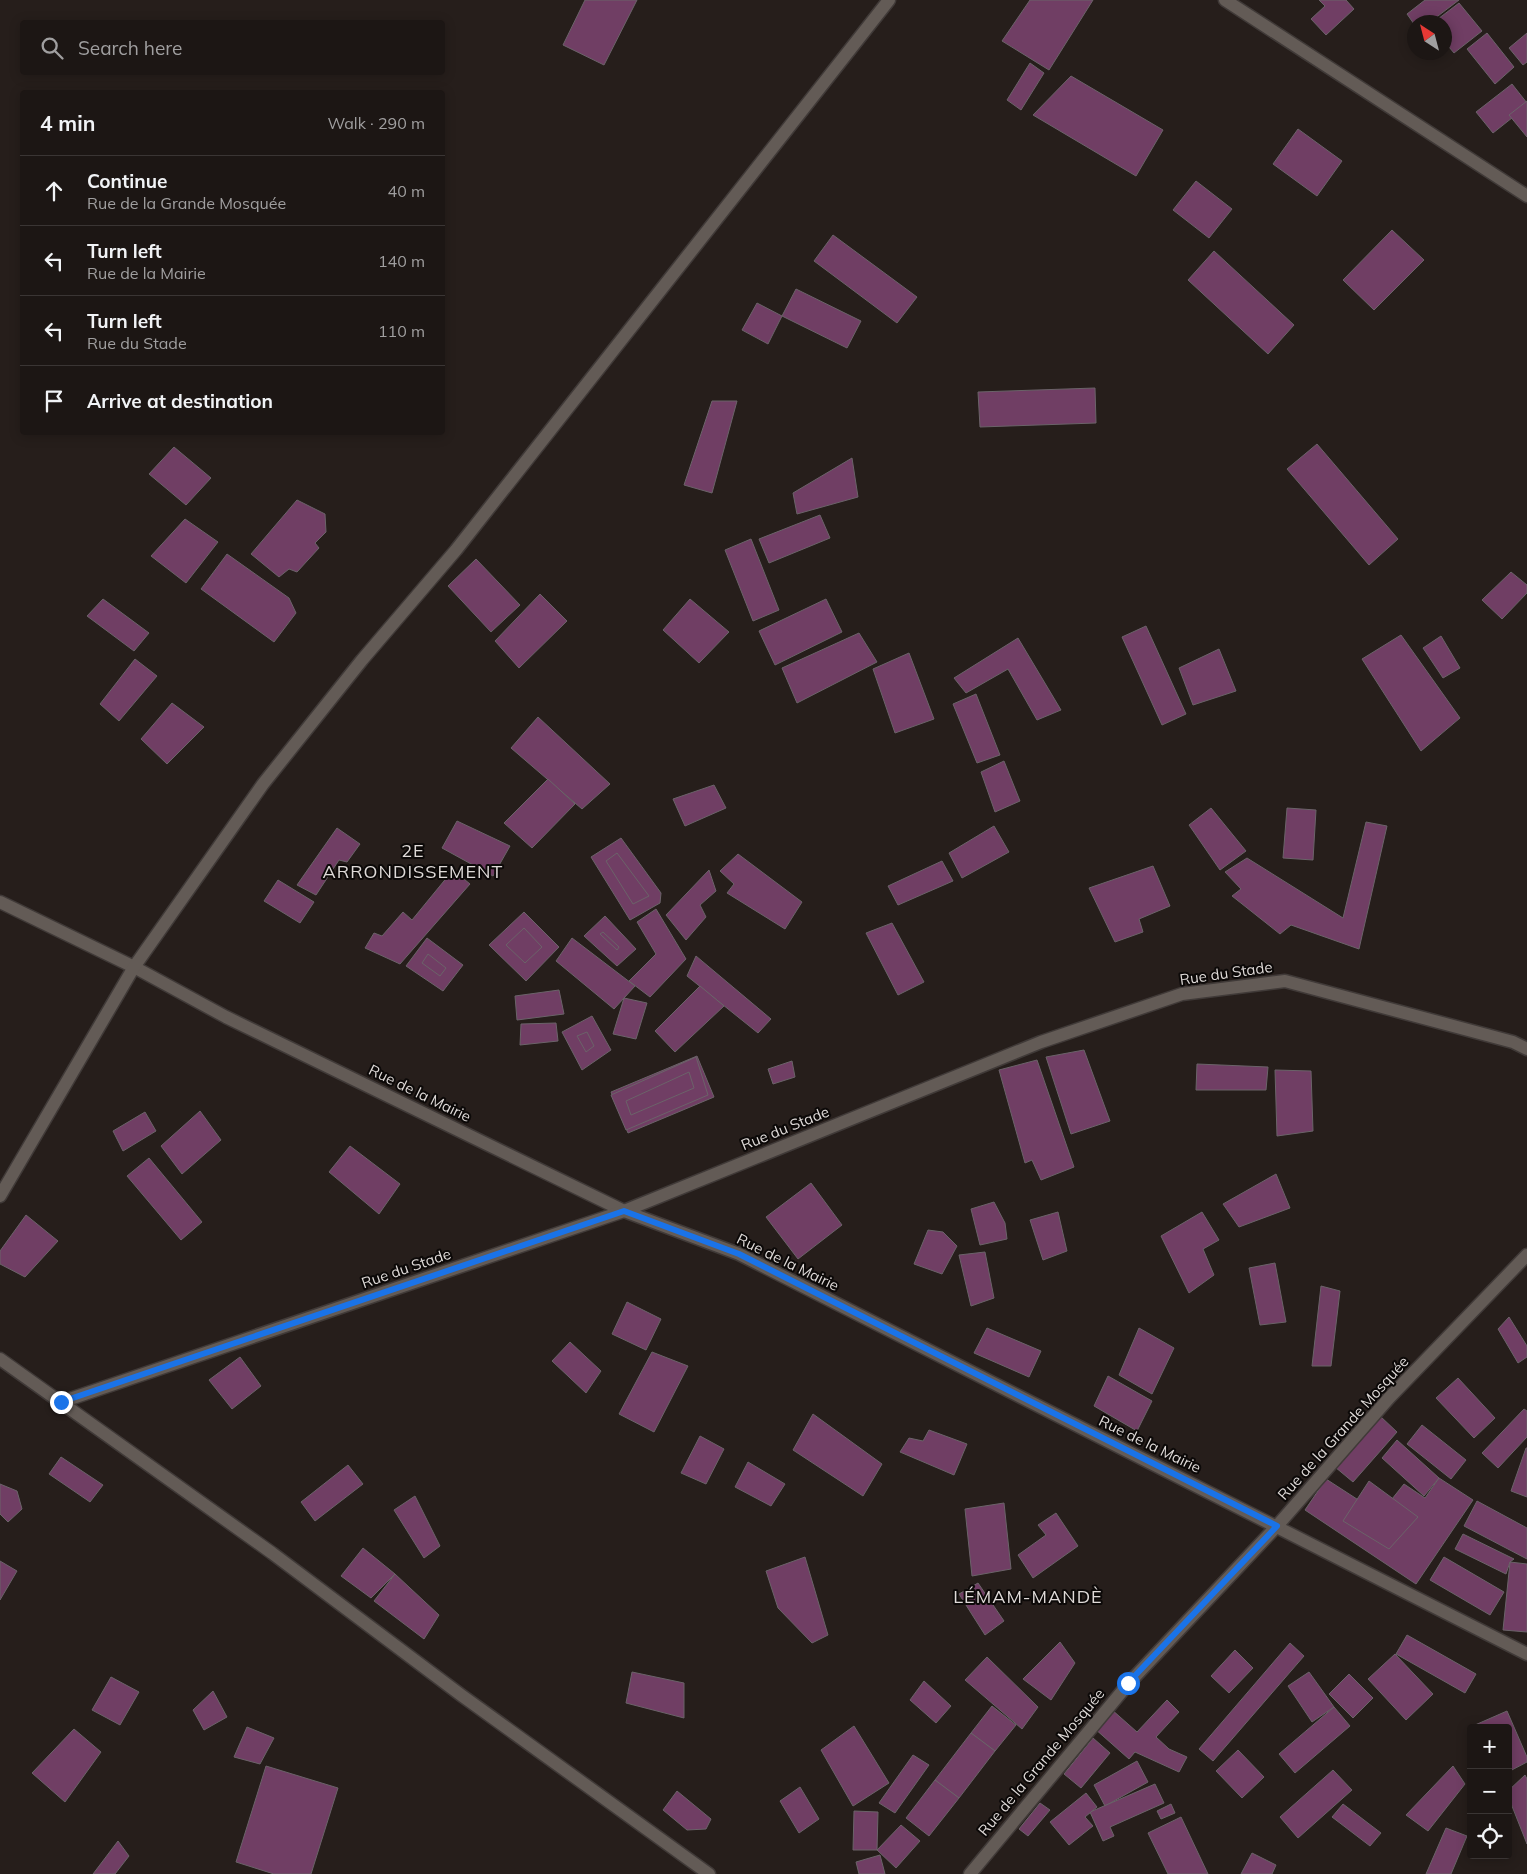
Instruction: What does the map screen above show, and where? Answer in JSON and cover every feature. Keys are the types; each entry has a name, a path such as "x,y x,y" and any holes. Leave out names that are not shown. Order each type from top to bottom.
{"street":[{"path":"0,1196 134,967 263,784 362,660 462,542 889,0"},
{"path":"1225,0 1527,196"},
{"name":"Rue de la Mairie","path":"0,902 134,967 226,1016 624,1211 739,1254 1527,1654"},
{"name":"Rue du Stade","path":"61,1402 624,1211 1041,1042 1182,994 1285,981 1513,1042 1527,1049"},
{"name":"Rue de la Grande Mosquée","path":"970,1874 1128,1683 1277,1526 1389,1398 1527,1255"},
{"path":"0,1360 272,1553 461,1696 709,1874"}],"building":[{"path":"585,0 637,0 604,65 563,45"},
{"path":"1030,0 1093,0 1049,70 1002,41"},
{"path":"1319,0 1346,0 1354,9 1326,35 1311,19 1325,6"},
{"path":"1425,0 1459,0 1439,15 1407,14"},
{"path":"1459,3 1482,31 1454,53 1452,51 1452,15 1443,15"},
{"path":"1487,33 1514,67 1495,84 1467,49"},
{"path":"1527,33 1527,62 1523,65 1509,48"},
{"path":"1030,63 1044,73 1021,110 1007,100"},
{"path":"1071,76 1163,130 1136,176 1033,115"},
{"path":"1512,84 1527,103 1527,106 1493,133 1476,112"},
{"path":"1527,101 1527,137 1509,115"},
{"path":"1298,129 1342,161 1317,196 1273,164"},
{"path":"1196,181 1232,209 1209,238 1173,210"},
{"path":"1392,230 1424,260 1374,310 1343,280"},
{"path":"833,235 917,297 897,323 814,261"},
{"path":"1214,251 1294,325 1268,354 1188,280"},
{"path":"796,289 861,321 847,348 782,316"},
{"path":"757,303 782,316 768,344 742,330"},
{"path":"1095,388 1096,423 980,427 978,392"},
{"path":"712,401 737,401 712,493 684,485"},
{"path":"1317,444 1398,539 1369,565 1287,469"},
{"path":"174,447 211,478 186,505 149,474"},
{"path":"852,458 858,497 797,514 793,493"},
{"path":"297,500 325,514 326,532 315,543 319,548 297,572 289,569 279,577 251,554"},
{"path":"820,515 830,538 769,563 759,539"},
{"path":"185,519 218,542 186,583 151,556"},
{"path":"751,539 779,610 753,621 725,550"},
{"path":"227,554 289,598 296,613 274,642 201,589"},
{"path":"476,559 520,605 491,632 448,586"},
{"path":"1511,572 1527,585 1527,593 1502,619 1482,600"},
{"path":"540,594 567,621 519,668 495,641"},
{"path":"103,599 149,633 134,651 87,616"},
{"path":"690,599 729,632 699,663 663,630"},
{"path":"826,599 842,632 775,665 759,631"},
{"path":"1146,626 1186,714 1162,725 1122,637"},
{"path":"859,633 877,662 797,703 782,668"},
{"path":"1401,635 1460,718 1421,751 1362,659"},
{"path":"1441,636 1460,668 1443,678 1423,648"},
{"path":"1018,638 1061,710 1037,720 1008,669 966,693 954,678"},
{"path":"1219,649 1236,691 1193,705 1179,668"},
{"path":"909,653 934,719 895,733 873,669"},
{"path":"135,659 157,676 119,721 100,704"},
{"path":"976,694 1000,755 977,763 953,704"},
{"path":"172,703 204,727 167,764 141,739"},
{"path":"538,717 610,784 582,809 511,748"},
{"path":"1004,761 1020,801 995,812 981,772"},
{"path":"548,779 575,804 532,848 504,823"},
{"path":"714,785 726,808 685,826 673,799"},
{"path":"1211,808 1246,851 1220,870 1189,825"},
{"path":"1287,808 1316,810 1313,860 1283,858"},
{"path":"457,821 510,846 493,876 442,848"},
{"path":"1366,822 1387,826 1359,949 1291,925 1280,934 1232,896 1241,889 1225,872 1247,858 1343,918"},
{"path":"994,826 1009,852 962,878 949,853"},
{"path":"337,828 360,844 347,862 339,860 316,895 297,885"},
{"path":"621,838 661,893 660,903 630,920 591,857"},
{"path":"617,853 649,896 633,904 606,861"},
{"path":"738,854 802,902 785,929 727,893 734,884 720,871"},
{"path":"942,861 953,881 898,905 888,886"},
{"path":"1153,866 1170,906 1139,919 1143,932 1115,942 1089,888"},
{"path":"453,870 470,884 400,964 365,948 374,933 382,936 403,912 412,920"},
{"path":"709,870 716,891 700,905 706,917 686,940 666,915"},
{"path":"278,880 314,902 300,923 264,901"},
{"path":"656,909 686,959 650,997 629,981 656,954 637,922"},
{"path":"524,912 559,947 526,981 489,945"},
{"path":"605,916 636,949 617,966 584,936"},
{"path":"892,923 924,982 898,995 866,933"},
{"path":"524,928 542,947 525,963 506,945"},
{"path":"603,932 619,947 617,950 600,934"},
{"path":"427,938 463,965 443,991 406,966"},
{"path":"572,938 635,986 614,1009 556,961"},
{"path":"428,954 446,968 440,976 422,963"},
{"path":"696,956 771,1019 758,1033 687,976"},
{"path":"700,986 724,1006 675,1052 655,1031"},
{"path":"559,990 564,1014 517,1020 515,996"},
{"path":"624,998 647,1003 636,1039 613,1034"},
{"path":"592,1016 611,1050 582,1070 562,1032"},
{"path":"556,1023 558,1041 520,1045 521,1024"},
{"path":"587,1032 594,1046 586,1052 577,1036"},
{"path":"1084,1050 1110,1121 1071,1134 1046,1057"},
{"path":"697,1056 714,1097 628,1133 611,1092"},
{"path":"696,1057 708,1095 626,1130 611,1095"},
{"path":"1037,1060 1074,1167 1041,1180 1032,1160 1025,1163 999,1070"},
{"path":"792,1061 795,1077 773,1084 768,1069"},
{"path":"1197,1064 1268,1067 1266,1090 1196,1090"},
{"path":"1275,1070 1311,1071 1313,1131 1277,1136"},
{"path":"689,1072 694,1088 631,1115 626,1101"},
{"path":"200,1111 221,1140 182,1174 161,1146"},
{"path":"145,1112 156,1131 123,1151 113,1131"},
{"path":"350,1146 400,1184 379,1214 329,1172"},
{"path":"149,1158 202,1222 181,1240 127,1176"},
{"path":"1276,1174 1290,1208 1239,1227 1223,1204"},
{"path":"811,1183 842,1225 798,1259 766,1217"},
{"path":"994,1202 1005,1223 1007,1239 980,1245 971,1209"},
{"path":"1058,1212 1067,1251 1043,1260 1030,1220"},
{"path":"1202,1212 1219,1240 1203,1249 1214,1275 1189,1293 1161,1236"},
{"path":"26,1215 58,1241 25,1277 0,1264 0,1251"},
{"path":"928,1230 943,1232 957,1246 942,1274 914,1264"},
{"path":"985,1252 994,1298 971,1306 959,1255"},
{"path":"1275,1263 1286,1322 1260,1325 1249,1268"},
{"path":"1321,1286 1340,1291 1331,1366 1312,1366"},
{"path":"627,1302 661,1319 646,1350 612,1334"},
{"path":"1509,1317 1527,1346 1527,1357 1518,1363 1498,1329"},
{"path":"987,1328 1041,1351 1029,1377 974,1353"},
{"path":"1139,1328 1174,1348 1152,1394 1119,1375"},
{"path":"570,1342 601,1371 586,1393 552,1361"},
{"path":"652,1352 688,1366 654,1432 619,1414"},
{"path":"240,1357 261,1386 232,1409 209,1380"},
{"path":"1108,1376 1152,1401 1137,1431 1094,1406"},
{"path":"1458,1378 1495,1418 1474,1438 1436,1398"},
{"path":"1524,1409 1527,1411 1527,1437 1498,1468 1482,1453"},
{"path":"813,1414 882,1464 863,1496 793,1450"},
{"path":"1380,1416 1397,1432 1353,1482 1335,1467"},
{"path":"1422,1425 1466,1460 1451,1479 1407,1444"},
{"path":"929,1430 967,1444 954,1475 900,1452 909,1438 923,1441"},
{"path":"700,1436 724,1449 706,1484 681,1473"},
{"path":"1397,1440 1439,1478 1424,1496 1382,1458"},
{"path":"1527,1448 1527,1497 1511,1491"},
{"path":"61,1457 103,1485 90,1502 49,1474"},
{"path":"748,1462 785,1484 771,1506 735,1487"},
{"path":"348,1465 363,1484 315,1521 301,1502"},
{"path":"1439,1478 1473,1500 1416,1584 1305,1510 1326,1479 1380,1514 1404,1484 1425,1498"},
{"path":"1369,1481 1418,1517 1389,1549 1343,1521"},
{"path":"0,1484 17,1491 22,1509 8,1522 0,1514"},
{"path":"415,1496 440,1546 424,1558 394,1510"},
{"path":"1477,1501 1527,1528 1527,1559 1464,1526"},
{"path":"1004,1503 1011,1569 972,1576 965,1509"},
{"path":"1056,1513 1078,1546 1033,1578 1018,1555 1046,1535 1038,1525"},
{"path":"1463,1534 1514,1559 1510,1562 1506,1574 1455,1549"},
{"path":"363,1548 395,1574 371,1598 341,1576"},
{"path":"805,1557 828,1635 812,1643 778,1608 766,1571"},
{"path":"1444,1557 1504,1592 1490,1615 1430,1580"},
{"path":"0,1561 17,1571 0,1600"},
{"path":"1510,1562 1527,1564 1527,1632 1503,1630"},
{"path":"395,1574 439,1615 424,1639 374,1601"},
{"path":"978,1583 1004,1621 985,1635 959,1594"},
{"path":"1407,1635 1476,1674 1465,1693 1396,1654"},
{"path":"1060,1642 1075,1663 1051,1700 1023,1679"},
{"path":"1290,1643 1304,1656 1213,1761 1199,1749"},
{"path":"1235,1650 1253,1668 1229,1693 1211,1676"},
{"path":"1395,1654 1433,1694 1406,1720 1368,1679"},
{"path":"987,1657 1038,1707 1022,1729 965,1680"},
{"path":"632,1672 684,1683 684,1718 626,1703"},
{"path":"1309,1672 1334,1707 1312,1722 1288,1686"},
{"path":"1349,1674 1373,1698 1353,1718 1329,1694"},
{"path":"111,1677 139,1692 120,1725 92,1710"},
{"path":"924,1681 951,1706 936,1723 910,1700"},
{"path":"213,1691 227,1717 204,1730 193,1710"},
{"path":"1167,1700 1179,1712 1156,1737 1169,1749 1187,1757 1179,1772 1135,1752 1129,1759 1094,1728 1111,1709 1137,1732"},
{"path":"992,1706 1016,1725 995,1751 971,1733"},
{"path":"1334,1707 1350,1726 1295,1773 1279,1754"},
{"path":"1507,1711 1527,1757 1527,1762 1512,1770 1512,1724 1477,1724"},
{"path":"854,1726 889,1783 853,1806 821,1750"},
{"path":"247,1727 274,1738 260,1764 234,1757"},
{"path":"74,1729 101,1752 65,1802 32,1773"},
{"path":"971,1733 995,1751 959,1798 935,1780"},
{"path":"1093,1738 1110,1753 1081,1788 1064,1774"},
{"path":"1238,1750 1264,1777 1242,1798 1216,1771"},
{"path":"913,1755 929,1765 895,1813 879,1803"},
{"path":"1137,1761 1148,1782 1105,1806 1094,1785"},
{"path":"266,1766 338,1788 311,1874 274,1874 236,1862"},
{"path":"1453,1766 1465,1784 1428,1831 1406,1815"},
{"path":"1333,1770 1352,1790 1298,1838 1280,1817"},
{"path":"1525,1775 1527,1779 1527,1844 1512,1806 1512,1787"},
{"path":"935,1780 959,1798 929,1836 906,1818"},
{"path":"1155,1784 1164,1803 1110,1827 1114,1836 1103,1841 1090,1812"},
{"path":"800,1787 819,1819 799,1833 780,1801"},
{"path":"677,1791 711,1819 706,1829 687,1830 663,1810"},
{"path":"1086,1793 1097,1807 1085,1817 1093,1826 1069,1845 1050,1822"},
{"path":"1040,1803 1050,1810 1028,1836 1019,1829"},
{"path":"1171,1804 1175,1813 1161,1819 1157,1811"},
{"path":"1343,1804 1381,1833 1370,1846 1332,1817"},
{"path":"854,1811 878,1812 877,1850 853,1850"},
{"path":"1181,1817 1208,1874 1168,1874 1148,1833"},
{"path":"901,1825 920,1841 896,1868 877,1850"},
{"path":"1446,1828 1467,1836 1451,1874 1426,1874"},
{"path":"118,1841 129,1856 115,1874 93,1874"},
{"path":"1252,1853 1276,1865 1272,1874 1241,1874"},
{"path":"880,1855 885,1874 859,1874 856,1862"}],"district":[{"name":"2E ARRONDISSEMENT","path":"413,860"},
{"name":"LÉMAM-MANDÈ","path":"1028,1596"}],"route":[{"path":"61,1402 624,1211 739,1254 1038,1407 1277,1526 1128,1683"}]}
